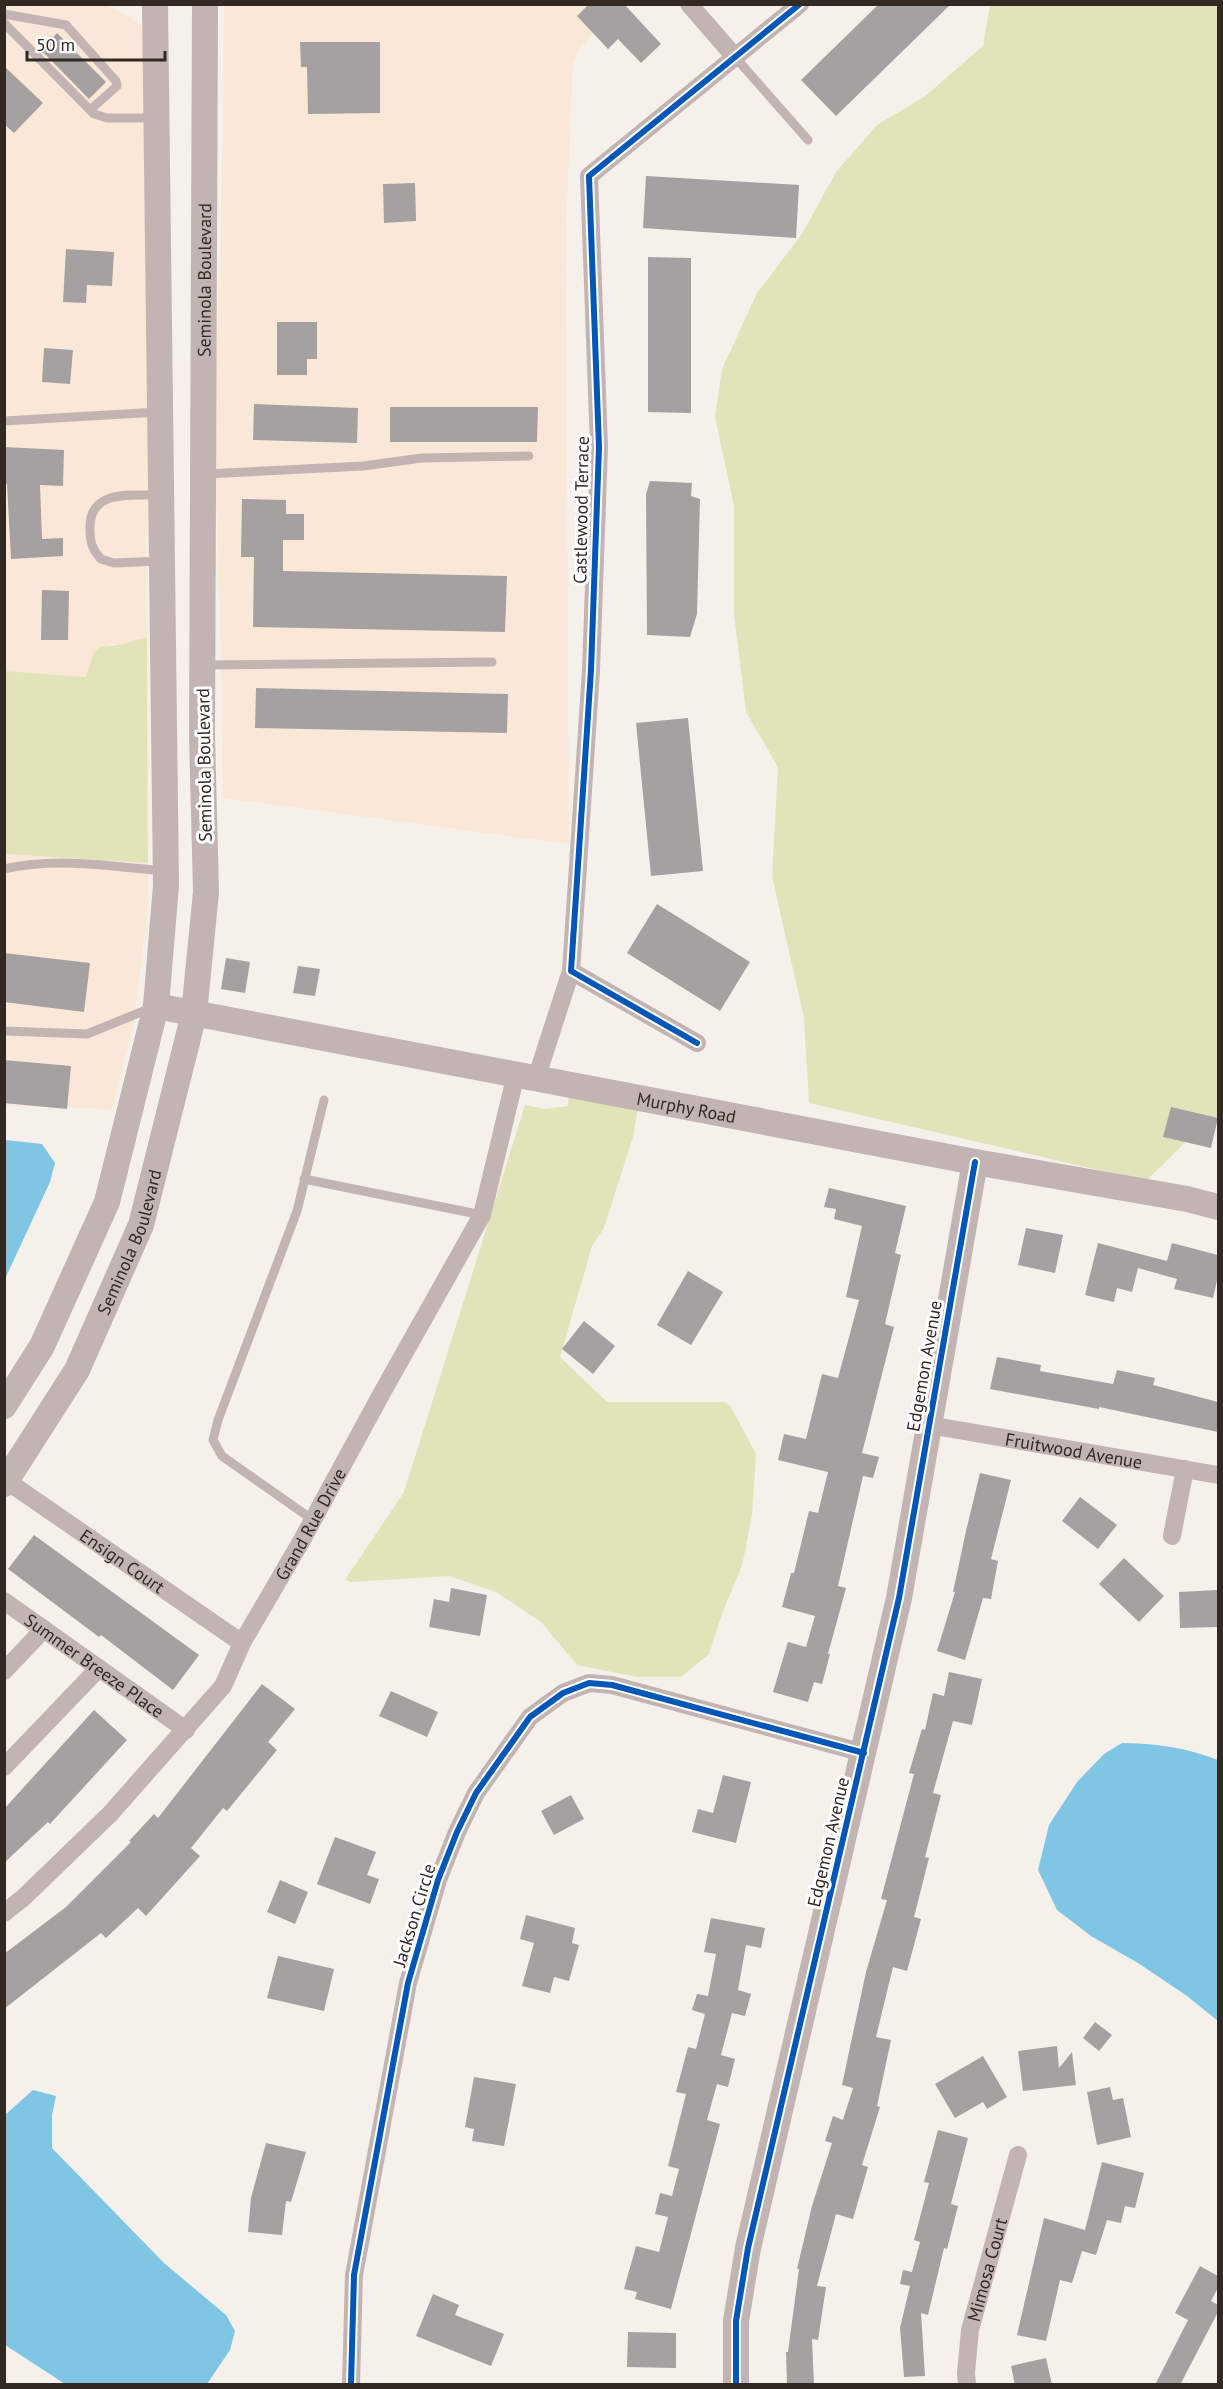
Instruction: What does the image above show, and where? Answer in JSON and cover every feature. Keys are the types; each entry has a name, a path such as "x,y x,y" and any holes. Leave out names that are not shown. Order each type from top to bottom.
{"main road":[{"name":"Seminola Boulevard","path":"4,1406 42,1346 107,1202 156,1006 166,871 155,4"},
{"name":"Seminola Boulevard","path":"5,1481 76,1370 141,1225 194,1014 206,892 202,665 205,4"},
{"name":"Murphy Road","path":"156,1006 975,1162 1093,1181 1218,1207"},
{"name":"Edgemon Avenue","path":"736,2385 736,2321 748,2248 899,1598 975,1162"}],"street":[{"path":"689,4 735,57"},
{"name":"Castlewood Terrace","path":"571,971 591,670 599,447 589,176 800,4"},
{"path":"571,971 697,1043"},
{"name":"Grand Rue Drive","path":"4,1913 23,1898 110,1814 223,1686 242,1642 313,1520 482,1215 526,1077 571,971"},
{"name":"Fruitwood Avenue","path":"929,1425 1218,1475"},
{"path":"1173,1536 1185,1469"},
{"name":"Ensign Court","path":"5,1481 242,1642"},
{"name":"Summer Breeze Place","path":"4,1601 186,1730"},
{"path":"4,1671 44,1629"},
{"path":"4,1767 99,1668"},
{"name":"Jackson Circle","path":"351,2385 354,2275 408,1983 438,1880 457,1832 476,1792 530,1718 563,1693 589,1683 612,1685 864,1753"},
{"name":"Mimosa Court","path":"967,2385 970,2330 1018,2155"}],"lane":[{"path":"4,14 59,22 71,29 116,81 117,86 90,110"},
{"path":"4,24 94,114 107,118 157,118"},
{"path":"735,57 808,140"},
{"path":"4,422 161,411"},
{"path":"203,474 363,466 422,458 529,456"},
{"path":"160,495 120,496 104,499 96,505 90,519 90,544 100,560 114,563 161,561"},
{"path":"202,665 492,662"},
{"path":"4,869 55,862 166,871"},
{"path":"4,1031 87,1034 156,1006"},
{"path":"313,1520 222,1456 213,1440 218,1420 297,1211 324,1100"},
{"path":"304,1179 482,1215"}],"shaded area":[{"path":"5,5 105,5 130,17 145,29 150,506 146,540 147,638 124,644 109,644 94,652 87,677 5,671"},
{"path":"224,5 616,5 601,18 573,61 566,228 569,844 223,798 214,445 223,138"},
{"path":"5,854 148,863 148,909 134,1022 112,1109 5,1106"}],"green space":[{"path":"990,5 1218,5 1218,1116 1205,1123 1146,1181 809,1103 804,1018 772,876 778,767 746,712 734,614 734,506 715,417 722,369 757,293 802,234 836,172 877,125 924,97 983,46"},
{"path":"147,638 148,863 5,854 5,671 86,677 94,652 101,647"},
{"path":"569,1095 638,1108 633,1137 604,1228 592,1246 560,1357 607,1402 725,1402 730,1405 756,1454 752,1515 742,1566 723,1611 709,1654 681,1677 637,1677 577,1665 541,1622 496,1592 449,1576 351,1582 345,1580 404,1492 525,1105 546,1109 568,1106"}],"water":[{"path":"5,1140 42,1144 55,1163 50,1182 5,1279"},
{"path":"1122,1743 1171,1747 1218,1760 1218,2021 1187,1996 1138,1963 1091,1936 1057,1910 1038,1870 1049,1825 1077,1782 1104,1754"},
{"path":"33,2090 56,2096 52,2115 52,2148 164,2263 226,2315 235,2331 230,2350 207,2384 65,2384 5,2345 5,2115"}],"building":[{"path":"589,4 624,4 661,44 641,63 618,39 608,49 577,16"},
{"path":"879,4 951,4 836,116 801,80"},
{"path":"57,33 106,82 89,99 41,50"},
{"path":"300,42 380,42 380,113 308,114 307,67 301,67"},
{"path":"4,66 43,103 14,133 4,124"},
{"path":"646,176 799,185 796,238 643,228"},
{"path":"415,183 416,221 384,223 383,184"},
{"path":"66,249 114,252 112,286 87,285 86,303 63,302"},
{"path":"648,257 691,258 691,413 648,412"},
{"path":"277,322 317,322 317,359 307,359 307,375 277,375"},
{"path":"44,348 73,350 70,384 42,382"},
{"path":"254,404 358,408 357,443 253,440"},
{"path":"390,407 538,407 537,442 390,442"},
{"path":"4,447 64,450 63,486 40,485 42,539 63,538 63,556 11,559 7,484 4,484"},
{"path":"650,481 692,483 691,496 700,499 697,614 690,637 647,635 646,494"},
{"path":"242,499 286,500 286,514 304,514 304,540 283,540 283,571 507,576 505,632 253,627 254,557 241,557"},
{"path":"42,590 69,591 68,640 41,640"},
{"path":"256,688 508,694 507,733 255,728"},
{"path":"688,718 703,871 651,876 636,723"},
{"path":"657,904 750,962 720,1011 627,953"},
{"path":"4,953 90,963 84,1012 4,1002"},
{"path":"226,958 250,962 245,993 221,989"},
{"path":"298,966 320,969 315,996 293,993"},
{"path":"4,1060 71,1066 67,1109 4,1103"},
{"path":"1171,1107 1218,1118 1211,1148 1163,1137"},
{"path":"829,1188 906,1206 895,1253 901,1255 885,1324 894,1327 862,1453 879,1457 873,1478 863,1476 838,1586 846,1588 828,1654 830,1654 822,1684 814,1682 808,1702 773,1692 788,1642 806,1647 815,1616 782,1607 791,1573 794,1573 809,1511 818,1513 828,1472 778,1460 784,1434 806,1439 822,1374 838,1378 859,1300 846,1297 862,1226 834,1219 836,1209 824,1207"},
{"path":"1026,1228 1063,1235 1055,1273 1018,1265"},
{"path":"1098,1243 1167,1261 1172,1243 1218,1255 1218,1276 1213,1298 1174,1289 1177,1279 1138,1268 1132,1292 1117,1288 1114,1302 1085,1295"},
{"path":"688,1271 723,1292 691,1345 657,1325"},
{"path":"584,1321 615,1346 593,1374 562,1349"},
{"path":"997,1357 1041,1365 1040,1371 1113,1384 1117,1370 1155,1378 1153,1385 1218,1402 1218,1432 1099,1407 1099,1409 990,1389"},
{"path":"980,1473 1011,1480 991,1559 998,1561 991,1599 983,1598 965,1660 937,1651 955,1592 953,1592"},
{"path":"1080,1497 1117,1525 1098,1549 1062,1521"},
{"path":"34,1535 199,1655 173,1690 8,1569"},
{"path":"1124,1558 1164,1596 1139,1622 1099,1584"},
{"path":"451,1588 487,1595 480,1636 429,1627 434,1599 449,1602"},
{"path":"1218,1590 1218,1627 1180,1628 1179,1592"},
{"path":"949,1672 982,1679 972,1725 953,1721 933,1793 941,1795 925,1857 929,1858 914,1917 921,1919 907,1971 893,1967 876,2037 891,2040 877,2106 880,2107 862,2165 868,2167 853,2219 836,2214 817,2286 826,2287 818,2340 812,2339 814,2385 787,2385 786,2352 788,2352 799,2269 797,2269 812,2206 832,2143 825,2141 833,2116 843,2120 853,2088 842,2085 866,1972 887,1900 881,1899 914,1774 909,1773 922,1729 925,1730 933,1693 944,1696"},
{"path":"262,1684 295,1709 268,1742 277,1750 227,1811 223,1808 191,1848 200,1856 146,1916 138,1908 106,1938 101,1933 4,2009 4,1954 66,1907 131,1842 129,1841 154,1814 158,1818"},
{"path":"391,1691 438,1712 427,1737 379,1716"},
{"path":"94,1710 127,1740 50,1824 48,1822 4,1863 4,1809"},
{"path":"723,1775 751,1782 736,1843 692,1832 698,1809 713,1813"},
{"path":"571,1795 584,1819 554,1835 541,1811"},
{"path":"335,1837 376,1852 367,1875 379,1879 370,1904 317,1884"},
{"path":"280,1880 308,1892 295,1924 267,1912"},
{"path":"526,1915 575,1928 572,1943 579,1945 569,1981 554,1977 550,1993 522,1986 534,1943 520,1939"},
{"path":"711,1918 765,1928 761,1948 746,1945 738,1990 751,1994 745,2016 732,2013 721,2055 735,2059 728,2087 717,2084 707,2120 720,2124 671,2309 635,2299 637,2292 624,2289 636,2246 659,2252 668,2217 655,2214 660,2193 672,2196 679,2169 668,2166 686,2094 676,2092 688,2047 696,2049 705,2014 692,2010 697,1994 708,1996 716,1954 704,1952"},
{"path":"278,1956 334,1969 324,2011 267,1998"},
{"path":"1095,2022 1112,2035 1099,2051 1083,2038"},
{"path":"1057,2046 1059,2068 1072,2052 1076,2085 1023,2091 1018,2051"},
{"path":"983,2056 1007,2097 987,2109 983,2102 955,2118 935,2084"},
{"path":"474,2077 516,2084 504,2146 472,2141 474,2129 465,2127"},
{"path":"1110,2087 1113,2100 1123,2098 1131,2137 1097,2145 1087,2092"},
{"path":"938,2130 968,2138 951,2204 958,2206 947,2249 944,2248 928,2315 921,2313 925,2376 904,2377 900,2328 910,2286 900,2284 903,2270 912,2272 920,2242 914,2240 929,2183 924,2182"},
{"path":"266,2143 306,2152 291,2202 286,2201 282,2235 248,2232 251,2198"},
{"path":"1102,2162 1144,2173 1135,2208 1125,2206 1121,2223 1107,2220 1096,2255 1082,2251 1072,2283 1060,2280 1046,2341 1017,2335 1044,2218 1085,2230"},
{"path":"1200,2266 1218,2276 1218,2288 1211,2301 1218,2305 1218,2312 1180,2385 1155,2385 1188,2320 1175,2313"},
{"path":"433,2294 459,2305 455,2315 504,2334 491,2366 416,2336"},
{"path":"628,2332 676,2333 676,2368 627,2367"},
{"path":"1046,2358 1052,2385 1015,2385 1011,2366"}],"cycle path":[{"path":"697,1043 571,971 591,670 599,447 589,176 800,4"},
{"path":"736,2384 736,2321 748,2248 899,1598 975,1162"},
{"path":"351,2384 354,2275 408,1983 438,1880 457,1832 476,1793 530,1717 563,1693 589,1683 612,1685 864,1753"}]}
